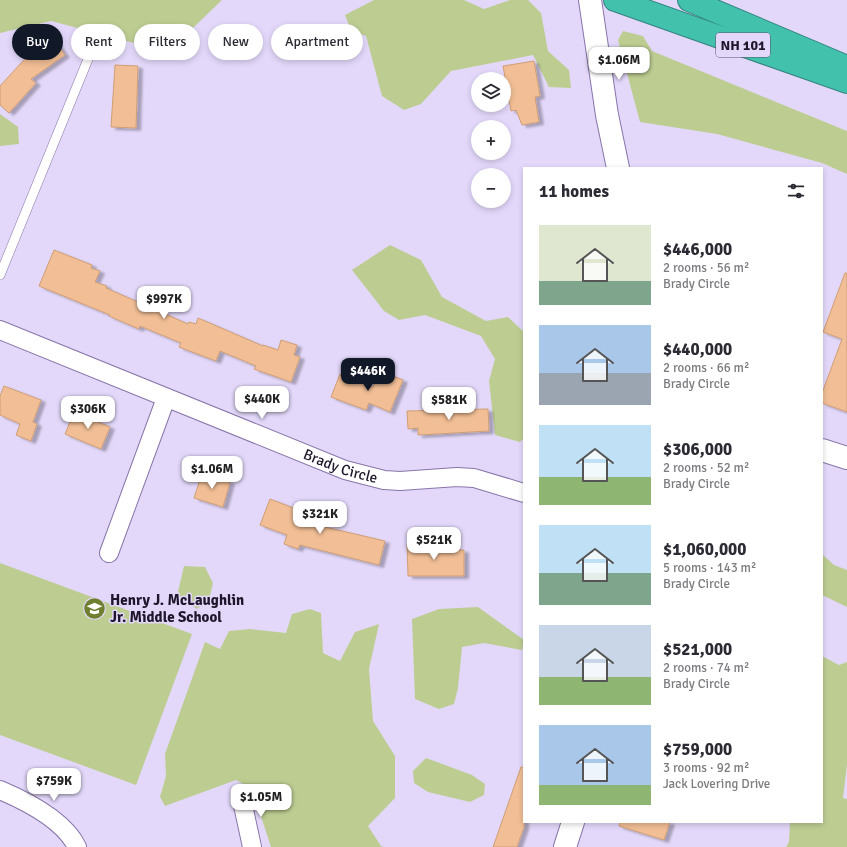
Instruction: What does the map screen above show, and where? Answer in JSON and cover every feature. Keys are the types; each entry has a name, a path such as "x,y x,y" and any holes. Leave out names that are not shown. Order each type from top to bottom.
{"highway":[{"name":"NH 101","path":"616,0 847,82"},
{"path":"689,0 847,67"}],"main road":[{"path":"590,0 607,115 618,167"},
{"path":"823,450 847,458"},
{"path":"565,847 573,823"}],"street":[{"name":"Brady Circle","path":"0,330 345,470 364,476 400,481 457,477 474,478 523,492"},
{"path":"109,553 166,398"},
{"path":"0,790 33,805 55,821 74,841 77,847"},
{"path":"241,796 252,847"}],"lane":[{"path":"0,275 88,60"}],"green space":[{"path":"0,0 222,0 197,24 134,24 134,43 126,41 126,24 71,24 71,26 51,21 38,24 12,24 12,30 0,33"},
{"path":"374,0 464,0 484,9 510,0 528,0 541,13 548,51 569,70 571,88 549,87 533,55 451,71 421,104 404,110 382,96 366,36 363,35 363,24 349,24 345,15"},
{"path":"623,31 643,36 652,51 847,131 847,174 822,163 717,134 640,122 618,40"},
{"path":"0,114 18,127 19,144 0,146"},
{"path":"390,245 421,260 442,297 486,321 508,317 523,331 523,439 520,442 495,435 489,381 495,359 481,336 425,315 399,320 384,311 352,270"},
{"path":"823,555 834,565 847,570 847,607 823,595"},
{"path":"0,563 192,634 136,785 0,735"},
{"path":"184,566 205,567 213,583 209,600 197,609 177,596"},
{"path":"478,607 523,639 523,645 522,650 484,643 462,647 458,688 454,704 439,709 415,699 412,619 439,609"},
{"path":"310,609 321,613 323,653 340,661 355,632 379,624 369,669 373,721 395,756 395,798 368,826 381,846 384,847 271,847 252,789 236,780 165,806 160,797 166,776 165,754 205,642 220,649 229,631 250,629 286,633 292,614"},
{"path":"823,657 839,665 847,662 847,765 843,798 847,799 847,847 786,847 789,842 790,823 823,823"},
{"path":"426,758 472,775 485,784 484,795 470,802 428,792 414,783 413,771"}],"building":[{"path":"24,60 58,60 31,79 36,83 9,113 0,105 0,86"},
{"path":"534,61 540,96 535,97 539,122 522,125 516,110 511,111 511,72 504,72 503,66"},
{"path":"115,65 138,66 136,128 111,127"},
{"path":"54,250 92,265 91,268 100,271 95,282 107,286 106,288 188,324 189,322 196,324 198,318 263,346 278,350 281,340 297,345 294,355 300,357 291,382 254,369 256,366 220,351 216,361 179,347 181,343 140,326 139,329 109,316 110,315 39,286"},
{"path":"845,273 847,273 847,412 823,403 823,390 842,339 823,332"},
{"path":"379,371 403,380 390,412 369,403 366,410 331,397 340,374 373,387"},
{"path":"4,386 41,400 33,422 37,424 31,441 16,435 20,424 0,415 0,396"},
{"path":"488,409 489,431 418,435 418,428 408,429 407,411"},
{"path":"74,412 110,427 101,449 65,434"},
{"path":"202,473 230,482 223,507 194,498"},
{"path":"270,499 312,515 308,523 385,541 379,565 300,545 298,549 284,544 287,535 260,525"},
{"path":"407,544 441,544 441,550 464,550 464,576 408,576"},
{"path":"521,767 523,767 524,827 517,847 493,847"},
{"path":"620,823 670,823 664,840 619,826"}],"place":[{"name":"Henry J. McLaughlin Jr. Middle School","path":"95,609"}]}
